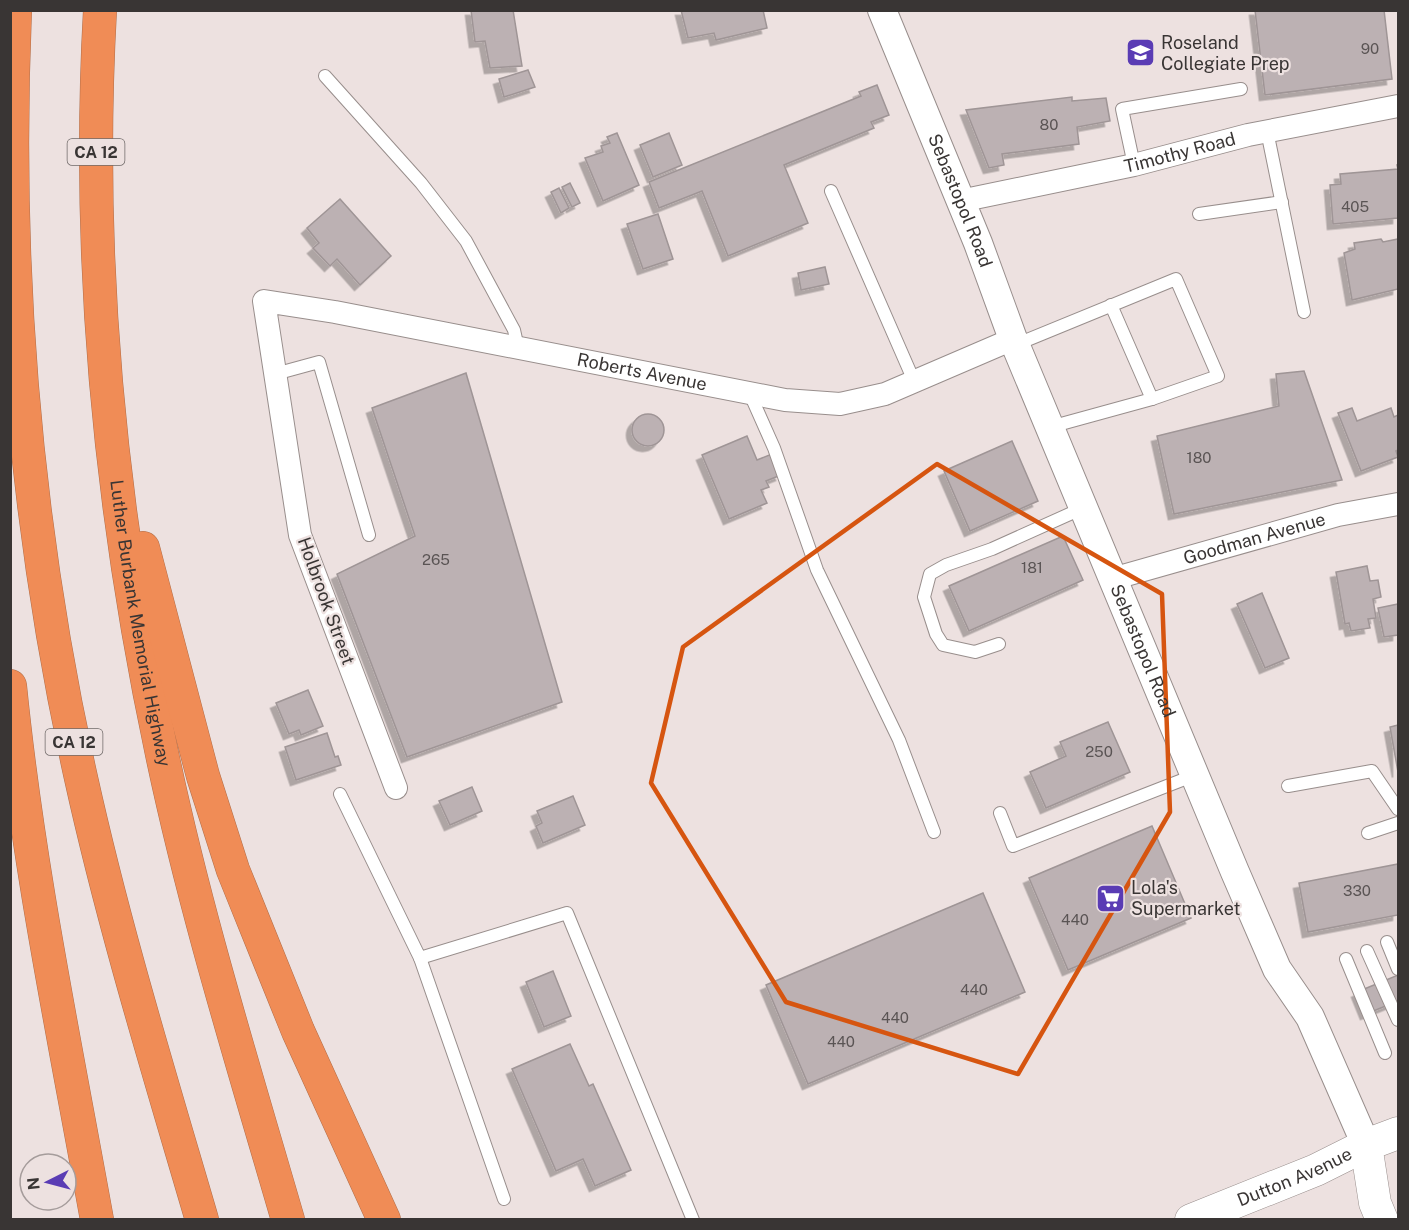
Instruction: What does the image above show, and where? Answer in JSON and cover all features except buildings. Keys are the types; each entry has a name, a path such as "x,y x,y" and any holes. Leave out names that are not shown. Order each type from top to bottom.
{"highway":[{"name":"CA 12","path":"15,10 12,76 12,267 26,441 44,577 65,702 86,800 114,912 202,1220"},
{"name":"Luther Burbank Memorial Highway","path":"100,10 96,90 98,276 109,420 136,622 162,756 199,905 288,1220"},
{"path":"109,420 190,729 218,826 280,990 384,1220"},
{"path":"10,686 42,919 97,1220"}],"main road":[{"name":"Dutton Avenue","path":"1191,1220 1316,1170 1366,1145 1398,1133"},
{"name":"Sebastopol Road","path":"1366,1145 1375,1203 1382,1220"}],"street":[{"name":"Sebastopol Road","path":"882,10 978,243 1014,342 1234,872 1277,969 1310,1017 1366,1145"},
{"name":"Timothy Road","path":"960,201 1134,165 1267,131 1398,106"},
{"name":"Roberts Avenue","path":"264,301 334,312 750,394 785,400 840,404 885,394 1014,342"},
{"name":"Holbrook Street","path":"264,301 300,535 396,788"},
{"name":"Goodman Avenue","path":"1112,579 1338,515 1398,504"}],"lane":[{"path":"326,76 421,183 466,241 514,330 518,348"},
{"path":"1134,165 1122,110 1241,89"},
{"path":"1267,131 1304,312"},
{"path":"831,191 914,381"},
{"path":"1199,214 1282,202"},
{"path":"1014,342 1176,279 1218,376 1152,399 1050,427"},
{"path":"1111,305 1152,399"},
{"path":"275,374 318,362 369,535"},
{"path":"750,394 774,448 818,570 899,740 934,832"},
{"path":"999,644 975,652 943,645 936,634 924,597 930,574 946,565 992,549 1083,508"},
{"path":"1288,786 1372,771 1398,809"},
{"path":"1000,813 1013,846 1195,775"},
{"path":"339,794 420,958 504,1200"},
{"path":"1368,833 1398,823"},
{"path":"420,958 567,913 693,1220"},
{"path":"1387,942 1398,969"},
{"path":"1367,951 1398,1020"},
{"path":"1346,959 1385,1053"}],"highlighted area":[{"path":"937,464 1162,594 1170,812 1018,1074 786,1002 651,783 683,647"}],"place":[{"name":"Roseland Collegiate Prep","path":"1140,53"},
{"name":"Lola's Supermarket","path":"1110,898"}]}
